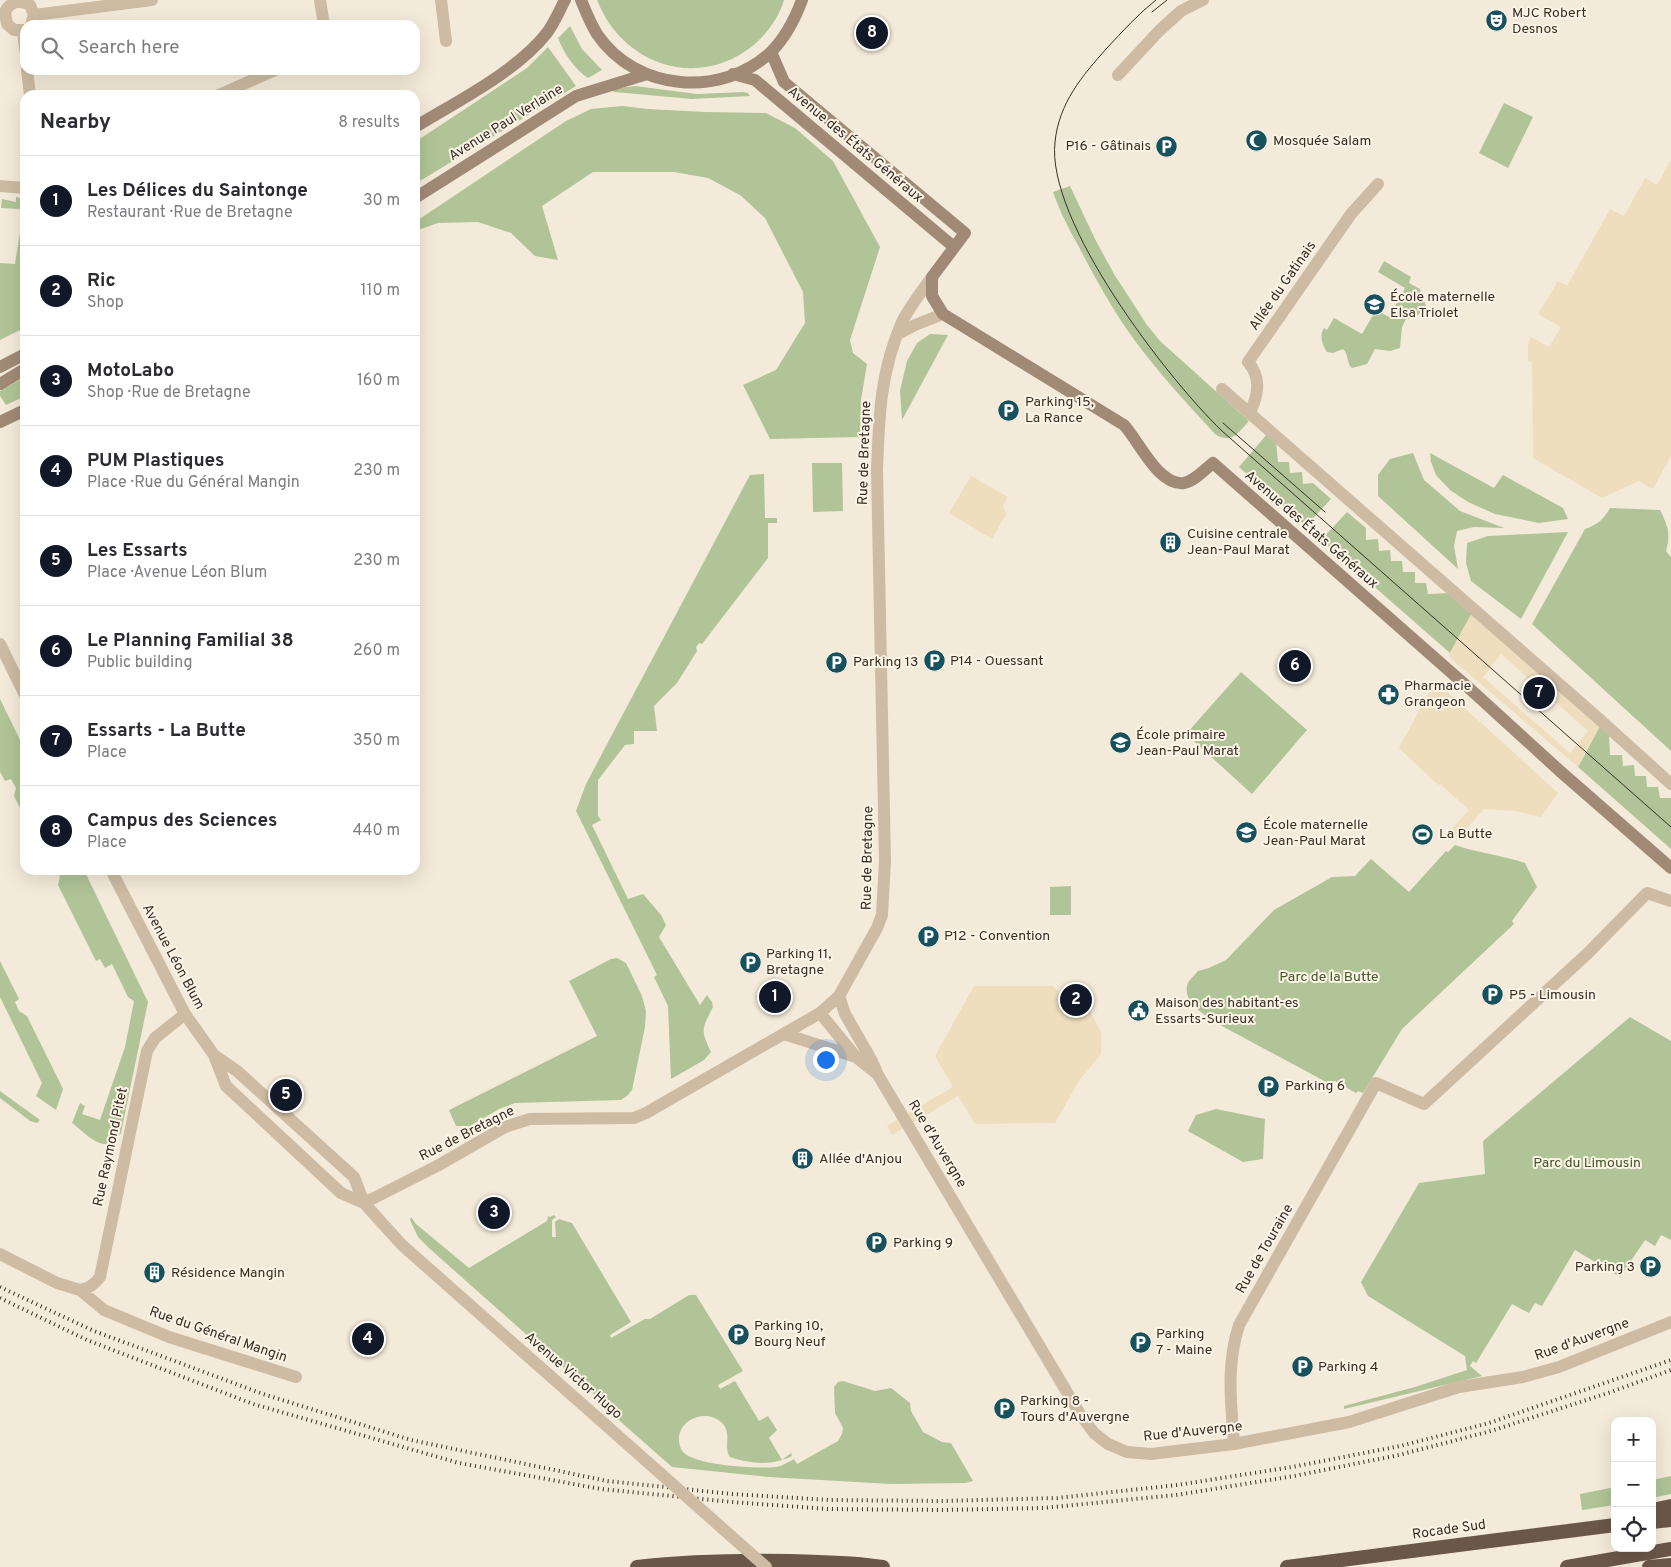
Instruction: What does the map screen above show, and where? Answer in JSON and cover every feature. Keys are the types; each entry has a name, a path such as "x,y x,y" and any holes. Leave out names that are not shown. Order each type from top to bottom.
{"highway":[{"path":"1656,1509 1671,1506"},
{"path":"1570,1530 1611,1520"},
{"path":"1656,1522 1671,1520"},
{"name":"Rocade Sud","path":"1287,1567 1611,1525"},
{"path":"1567,1567 1671,1549"},
{"path":"637,1567 685,1562 770,1561 855,1563 883,1567"},
{"path":"1649,1567 1671,1565"}],"main road":[{"path":"420,124 502,73 526,53 546,34 565,0"},
{"path":"581,0 598,36 628,65 668,81 690,84 712,82 754,65 771,52 785,35 796,16 802,0"},
{"name":"Avenue des États Généraux","path":"771,52 784,82 802,99 965,233"},
{"name":"Avenue Paul Verlaine","path":"420,195 576,96 647,74"},
{"name":"Avenue des États Généraux","path":"733,74 755,80 954,247"},
{"name":"Rue de Bretagne","path":"932,277 965,233"},
{"path":"932,277 932,296 943,314"},
{"name":"Avenue des États Généraux","path":"943,314 1124,425 1150,462 1160,473 1172,481 1184,483 1194,478 1213,463 1671,868"},
{"path":"0,367 20,357"},
{"path":"0,384 20,372"},
{"path":"0,422 20,412"}],"street":[{"path":"53,20 152,0"},
{"path":"320,0 323,20"},
{"path":"442,0 446,41"},
{"path":"1118,76 1159,31 1181,11 1203,0"},
{"path":"20,28 14,30 3,19 11,4 20,1 30,6 29,20"},
{"path":"28,75 29,90"},
{"path":"230,90 264,75"},
{"name":"Allée du Gatinais","path":"1250,413 1258,389 1257,378 1248,362 1351,214 1378,184"},
{"path":"0,186 20,188"},
{"name":"Rue de Bretagne","path":"364,1203 437,1166 505,1127 530,1119 634,1118 646,1113 820,1013 839,996 882,916 885,861 877,470 879,408 888,360 903,320 932,277"},
{"path":"898,334 943,314"},
{"path":"1222,390 1671,784"},
{"path":"0,644 20,685"},
{"name":"Avenue Léon Blum","path":"114,875 184,1014 214,1055 226,1086 341,1193 364,1203"},
{"name":"Rue de Touraine","path":"1234,1444 1229,1374 1233,1344 1239,1325 1376,1083 1424,1104 1587,954 1647,893 1671,900"},
{"name":"Rue d'Auvergne","path":"839,996 845,1014 878,1075 1080,1414 1094,1432 1108,1444 1127,1452 1151,1454 1234,1444 1349,1422 1459,1387 1532,1374 1559,1367 1671,1322"},
{"name":"Rue d'Auvergne","path":"820,1013 856,1057 878,1075"},
{"name":"Rue Raymond Pitet","path":"80,1290 95,1284 100,1277 147,1051 155,1038 184,1014"},
{"name":"Rue d'Auvergne","path":"784,1034 856,1057"},
{"name":"Avenue Léon Blum","path":"214,1055 237,1071 354,1178 364,1203"},
{"name":"Avenue Victor Hugo","path":"364,1203 408,1251 766,1567"},
{"path":"0,1254 57,1283 80,1290"},
{"name":"Rue du Général Mangin","path":"80,1290 104,1310 169,1337 296,1377"}],"green space":[{"path":"597,0 784,0 772,24 755,44 733,58 710,66 687,68 665,64 644,55 625,41 609,23"},
{"path":"570,26 582,49 602,70 588,78 570,60 558,38"},
{"path":"548,47 576,86 420,181 420,139 527,68"},
{"path":"635,86 697,94 743,92 748,93 750,96 692,99 614,92 612,89"},
{"path":"1504,103 1533,117 1508,168 1479,153"},
{"path":"622,106 705,112 766,113 795,128 833,161 880,247 850,340 853,353 867,364 861,400 860,437 770,439 743,385 776,370 805,323 803,292 765,218 740,195 708,178 674,172 593,172 542,206 558,260 535,256 511,233 478,222 438,223 420,229 420,219 566,121 591,109"},
{"path":"1070,186 1114,274 1147,325 1160,341 1249,421 1234,436 1226,438 1215,434 1179,395 1135,341 1101,288 1072,234 1053,192"},
{"path":"16,197 20,198 20,210 1,208 2,199 16,202"},
{"path":"20,232 20,330 0,340 0,263 15,264"},
{"path":"1384,261 1411,277 1409,283 1420,289 1426,306 1418,315 1406,319 1402,327 1400,348 1390,351 1375,349 1367,364 1352,368 1343,349 1333,353 1327,352 1322,340 1322,331 1324,328 1327,330 1334,318 1362,334 1376,310 1389,317 1405,288 1378,272"},
{"path":"930,334 948,335 902,420 900,391 907,361 917,343"},
{"path":"20,380 20,398 6,405 0,396 0,391"},
{"path":"1268,433 1276,441 1278,462 1289,462 1290,473 1302,472 1303,484 1313,483 1331,499 1306,526 1239,467"},
{"path":"1413,453 1424,480 1460,511 1504,528 1474,527 1457,531 1454,546 1458,569 1378,496 1378,475 1390,459"},
{"path":"1430,453 1494,488 1503,475 1563,508 1568,519 1539,523 1495,514 1468,502 1450,490 1436,475"},
{"path":"812,463 842,463 843,511 813,512"},
{"path":"764,474 765,518 777,518 777,523 768,523 768,558 702,644 699,643 696,647 697,651 677,683 654,706 657,731 634,731 634,744 625,745 598,780 598,816 601,820 592,825 628,899 643,894 661,915 666,925 659,937 700,1005 707,995 712,1002 713,1007 706,1020 704,1029 705,1038 711,1052 704,1060 671,1079 668,1006 654,977 657,975 576,811 586,784 750,475"},
{"path":"1610,508 1660,510 1667,526 1668,540 1666,551 1671,557 1671,751 1532,624 1585,529 1600,521"},
{"path":"1347,512 1366,528 1366,540 1378,539 1379,551 1390,550 1391,561 1402,561 1403,572 1415,572 1415,583 1426,583 1428,594 1449,593 1472,613 1450,653 1321,540"},
{"path":"1568,532 1521,619 1471,581 1466,563 1467,543 1488,536"},
{"path":"1241,672 1307,730 1252,794 1186,734"},
{"path":"0,699 20,740 20,808 14,796 16,788 11,779 5,781 0,772"},
{"path":"1600,726 1609,734 1610,755 1622,755 1623,766 1634,765 1635,776 1646,776 1647,787 1658,787 1660,798 1671,798 1671,849 1578,767"},
{"name":"Parc de la Butte","path":"1455,845 1525,863 1537,887 1512,921 1514,924 1402,1029 1363,1093 1358,1091 1356,1093 1335,1081 1328,1083 1222,1026 1197,1009 1188,997 1188,983 1198,971 1226,960 1274,910 1332,877 1355,876 1371,859 1409,892 1446,851 1448,852"},
{"path":"59,875 86,875 148,1002 121,1133 109,1144 97,1142 72,1123 80,1103 85,1106 82,1114 100,1120 125,1047 134,1001 128,997 112,964 105,968 100,959 96,961 58,885"},
{"path":"1071,886 1071,915 1050,915 1050,887"},
{"path":"617,958 626,963 642,996 646,1011 645,1027 632,1090 627,1096 621,1100 515,1103 499,1109 470,1126 456,1126 449,1110 597,1036 569,981 611,959"},
{"path":"0,961 19,999 15,1002 19,1011 27,1016 63,1089 56,1110 36,1096 42,1083 0,997"},
{"name":"Parc du Limousin","path":"1630,1017 1671,1041 1671,1240 1661,1235 1655,1246 1645,1240 1620,1277 1575,1250 1542,1306 1535,1303 1529,1313 1512,1304 1476,1363 1473,1361 1470,1366 1482,1376 1344,1409 1344,1406 1415,1387 1467,1370 1465,1356 1368,1296 1361,1282 1419,1183 1485,1174 1483,1141"},
{"path":"0,1091 40,1120 37,1123 30,1121 0,1098"},
{"path":"1216,1109 1265,1119 1263,1159 1243,1162 1188,1131 1196,1115"},
{"path":"554,1215 556,1217 552,1220 552,1237 556,1237 555,1222 559,1219 572,1223 631,1322 610,1335 611,1338 645,1319 650,1319 689,1295 696,1295 743,1371 718,1385 720,1389 735,1381 759,1421 768,1416 777,1430 769,1438 782,1460 761,1463 730,1457 727,1449 726,1428 716,1419 707,1416 691,1420 680,1431 681,1449 686,1455 710,1463 741,1467 776,1467 794,1459 797,1464 838,1441 842,1434 843,1428 835,1413 834,1387 838,1382 843,1381 875,1391 891,1388 910,1403 911,1411 923,1432 942,1442 951,1443 973,1481 965,1483 891,1484 768,1477 672,1467 613,1415 608,1407 430,1249 418,1237 410,1220 411,1217 416,1224 469,1268 547,1221 548,1216"},
{"path":"791,1453 792,1456 782,1460"},
{"path":"1671,1476 1671,1494 1656,1497 1656,1479"},
{"path":"1611,1488 1611,1506 1582,1510 1580,1494"}],"shaded area":[{"path":"1671,160 1671,456 1653,489 1639,481 1602,498 1533,458 1532,362 1528,361 1528,344 1531,337 1549,347 1561,327 1538,314 1558,281 1567,286 1610,209 1624,216 1645,178 1657,185"},
{"path":"971,476 1008,497 1003,506 1006,514 992,539 949,513"},
{"path":"1472,613 1600,726 1578,767 1448,656","holes":["1501,654 1588,731 1570,753 1483,677"]},
{"path":"1435,681 1558,793 1541,817 1515,811 1484,809 1458,838 1450,831 1469,810 1440,784 1438,785 1399,748"},
{"path":"974,986 1054,986 1071,1013 1086,1004 1102,1033 1101,1054 1079,1081 1055,1123 975,1124 958,1096 892,1135 887,1126 953,1087 935,1056"}],"tram line":[{"path":"1156,0 1098,58 1073,91 1061,115 1055,142 1057,175 1069,213 1089,254 1114,296 1142,337 1171,374 1222,431 1671,827"},
{"path":"1152,12 1167,0"},
{"path":"1223,423 1325,512"}],"railway":[{"path":"0,1287 94,1331 263,1394 411,1440 607,1481 732,1494 829,1500 942,1501 1057,1498 1177,1485 1292,1467 1400,1446 1489,1423 1671,1360"},
{"path":"0,1298 87,1340 253,1404 459,1463 601,1489 828,1509 944,1510 1043,1508 1176,1495 1294,1476 1399,1455 1491,1431 1611,1392 1671,1370"}],"place":[{"name":"MJC Robert Desnos","path":"1496,21"},
{"name":"Campus des Sciences","path":"872,33"},
{"name":"Mosquée Salam","path":"1257,141"},
{"name":"P16 - Gâtinais","path":"1167,146"},
{"name":"École maternelle Elsa Triolet","path":"1374,305"},
{"name":"Parking 15, La Rance","path":"1009,410"},
{"name":"Cuisine centrale Jean-Paul Marat","path":"1171,542"},
{"name":"P14 - Ouessant","path":"934,661"},
{"name":"Parking 13","path":"837,662"},
{"name":"Le Planning Familial 38","path":"1295,666"},
{"name":"Essarts - La Butte","path":"1539,693"},
{"name":"Pharmacie Grangeon","path":"1388,694"},
{"name":"École primaire Jean-Paul Marat","path":"1120,743"},
{"name":"École maternelle Jean-Paul Marat","path":"1247,833"},
{"name":"La Butte","path":"1423,834"},
{"name":"P12 - Convention","path":"928,936"},
{"name":"Parking 11, Bretagne","path":"750,962"},
{"name":"P5 - Limousin","path":"1493,995"},
{"name":"Les Délices du Saintonge","path":"775,997"},
{"name":"Ric","path":"1076,1000"},
{"name":"Maison des habitant-es Essarts-Surieux","path":"1139,1011"},
{"name":"Parking 6","path":"1269,1086"},
{"name":"Les Essarts","path":"286,1095"},
{"name":"Allée d'Anjou","path":"803,1159"},
{"name":"MotoLabo","path":"494,1213"},
{"name":"Parking 9","path":"877,1243"},
{"name":"Parking 3","path":"1651,1267"},
{"name":"Résidence Mangin","path":"155,1273"},
{"name":"Parking 10, Bourg Neuf","path":"738,1334"},
{"name":"PUM Plastiques","path":"368,1339"},
{"name":"Parking 7 - Maine","path":"1140,1342"},
{"name":"Parking 4","path":"1302,1367"},
{"name":"Parking 8 - Tours d'Auvergne","path":"1004,1409"}]}
